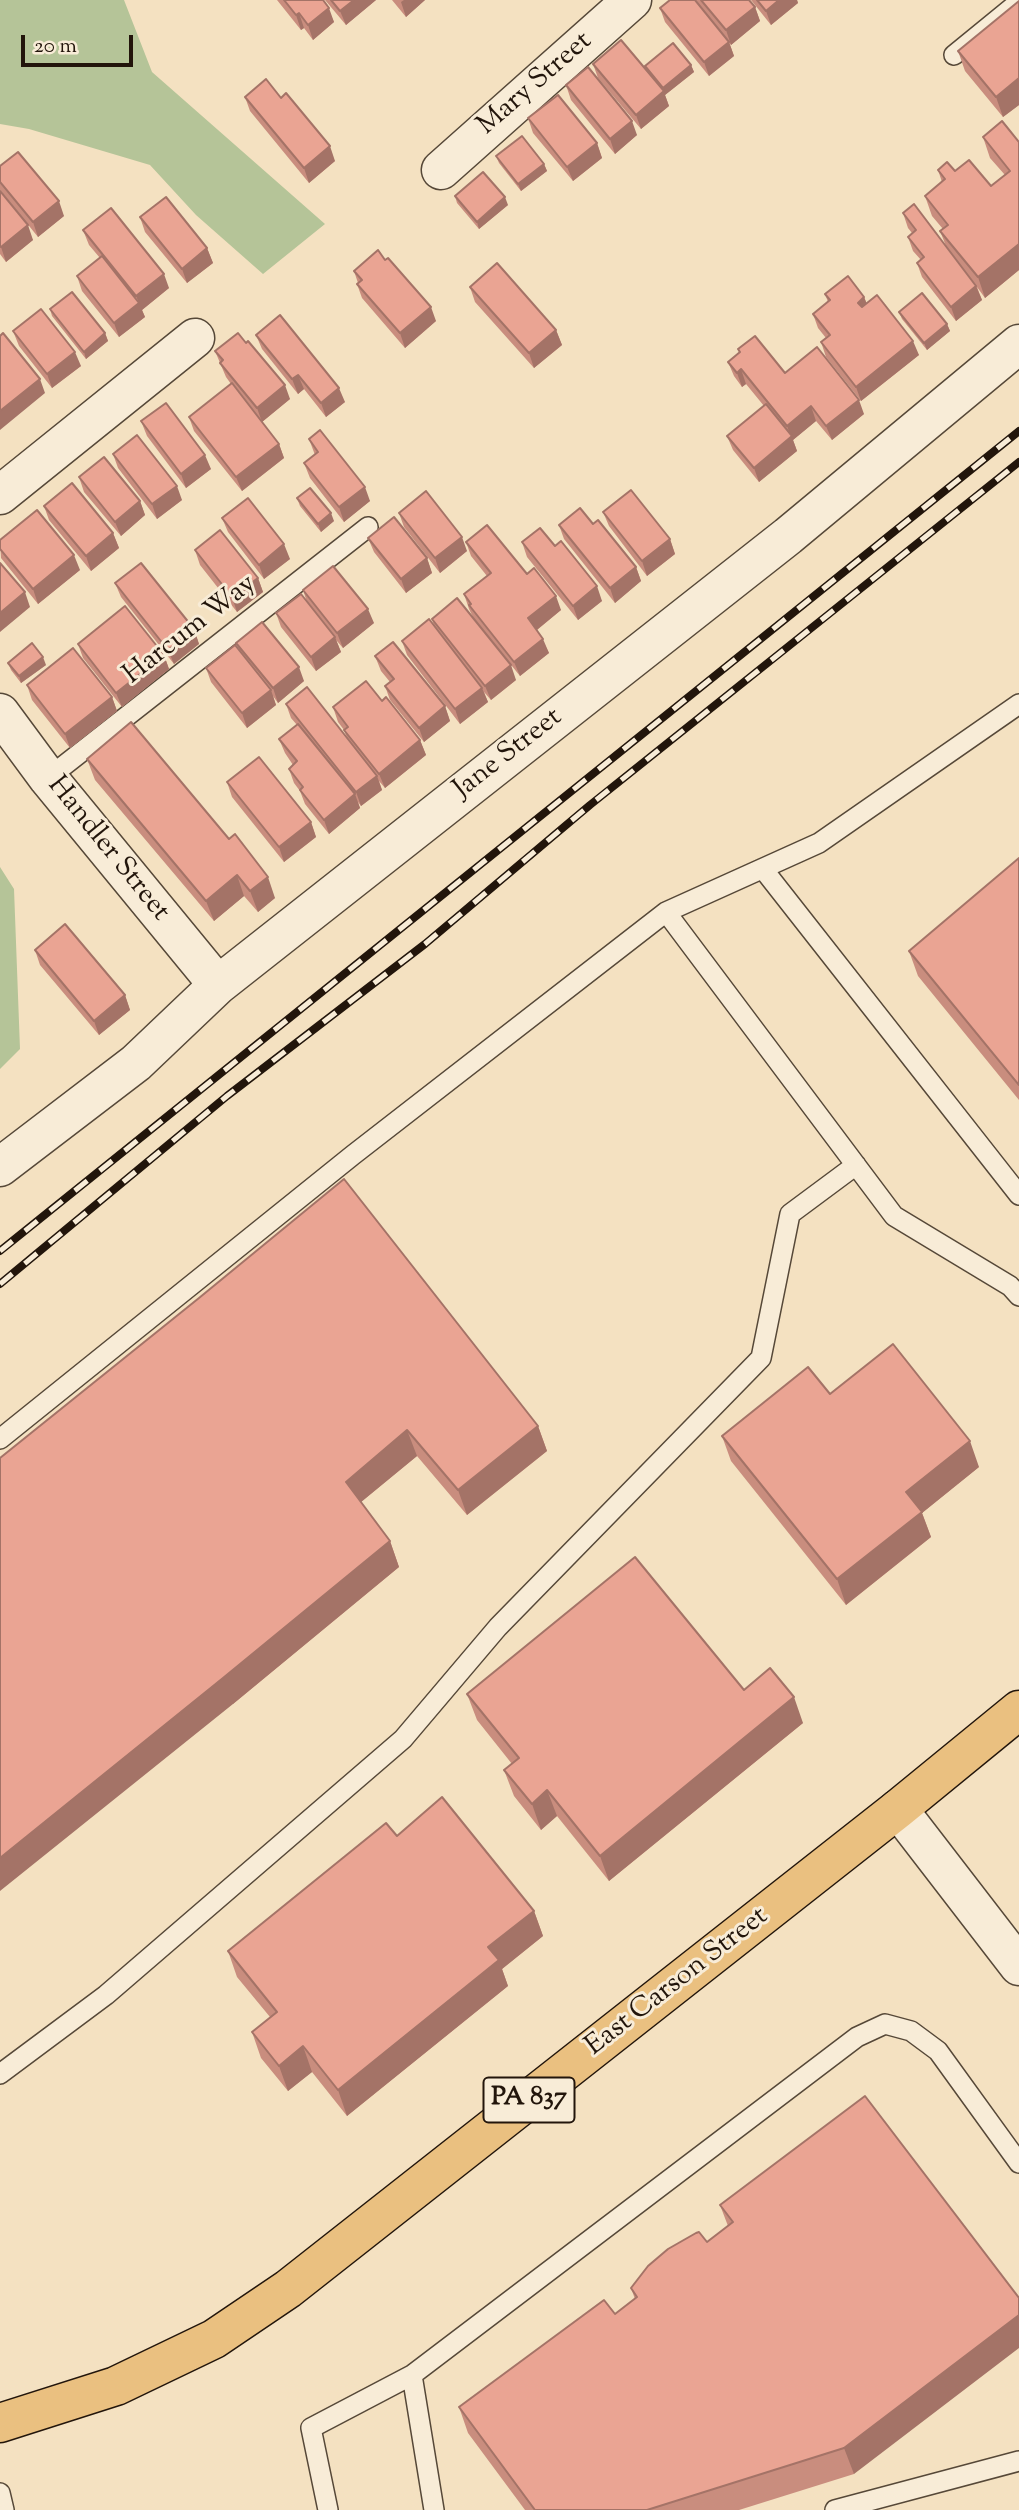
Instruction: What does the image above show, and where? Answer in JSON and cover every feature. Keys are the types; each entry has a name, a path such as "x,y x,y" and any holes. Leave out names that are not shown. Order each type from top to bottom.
{"main road":[{"name":"East Carson Street","path":"0,2423 116,2386 214,2339 288,2289 898,1809 1019,1710"}],"street":[{"name":"Mary Street","path":"441,170 632,0"},
{"path":"0,495 195,338"},
{"name":"Jane Street","path":"0,1167 136,1063 218,985 788,536 1019,344"},
{"name":"Handler Street","path":"0,713 48,778 218,985"},
{"path":"898,1809 1019,1966"}],"lane":[{"path":"954,55 1019,2"},
{"name":"Harcum Way","path":"48,778 368,527"},
{"path":"0,1439 352,1155 666,912 819,843 1019,704"},
{"path":"762,869 1019,1195"},
{"path":"666,912 894,1216 1016,1287"},
{"path":"0,2074 106,1995 403,1739 498,1627 761,1358 790,1214 856,1165"},
{"path":"328,2510 311,2428 412,2375 857,2037 885,2024 911,2031 938,2051 1019,2163"},
{"path":"412,2375 434,2510"},
{"path":"835,2510 1019,2461"},
{"path":"0,2493 4,2510"}],"green space":[{"path":"0,0 124,0 152,72 325,224 263,274 196,215 150,165 29,129 0,124"},
{"path":"0,867 14,889 20,1049 0,1069"}],"building":[{"path":"284,0 323,0 329,8 308,25"},
{"path":"331,0 354,0 340,11"},
{"path":"670,0 695,0 729,42 704,62 660,8"},
{"path":"701,0 749,0 755,7 726,30"},
{"path":"757,0 779,0 766,11"},
{"path":"1019,1 1019,78 996,97 958,51"},
{"path":"621,40 664,91 636,115 593,64"},
{"path":"673,43 691,65 663,88 645,66"},
{"path":"588,67 632,121 610,139 566,85"},
{"path":"266,79 281,98 286,93 330,146 304,168 245,97"},
{"path":"558,95 597,143 567,167 528,118"},
{"path":"1002,121 1019,142 1019,244 978,277 940,231 948,225 925,196 945,179 938,170 947,162 955,171 969,160 991,186 1010,171 983,137"},
{"path":"522,136 544,164 518,184 496,156"},
{"path":"18,152 59,201 33,222 0,182 0,166"},
{"path":"483,172 505,197 477,222 455,196"},
{"path":"0,191 28,225 1,247 0,246"},
{"path":"166,197 207,248 182,269 140,217"},
{"path":"914,204 976,286 951,307 917,263 924,257 908,237 916,230 903,213"},
{"path":"111,208 164,274 136,296 83,230"},
{"path":"378,250 431,307 400,333 357,284 362,280 354,271"},
{"path":"102,256 139,303 114,323 77,276"},
{"path":"497,263 556,330 529,353 470,287"},
{"path":"848,276 864,297 858,303 862,307 877,295 913,341 856,387 821,342 830,335 813,314 830,300 825,294"},
{"path":"72,292 105,333 84,352 50,309"},
{"path":"922,293 947,324 924,343 899,312"},
{"path":"41,309 75,352 47,374 13,331"},
{"path":"280,315 339,388 321,403 298,375 292,379 256,335"},
{"path":"3,333 40,379 0,411 0,336"},
{"path":"238,333 285,385 257,408 220,363 223,360 215,351"},
{"path":"755,336 785,373 817,347 859,400 826,426 811,406 787,426 741,369 737,373 728,362 740,352 738,349"},
{"path":"232,383 279,444 236,477 189,417"},
{"path":"166,403 205,455 181,474 141,421"},
{"path":"766,404 792,436 754,468 727,436"},
{"path":"320,430 365,487 339,507 304,463 318,452 309,439"},
{"path":"137,435 177,486 152,504 113,454"},
{"path":"104,457 140,501 115,522 79,477"},
{"path":"72,483 113,533 86,556 44,506"},
{"path":"310,488 331,513 318,524 297,498"},
{"path":"631,490 670,539 642,561 603,512"},
{"path":"426,491 462,537 435,558 399,513"},
{"path":"248,498 284,544 259,565 222,518"},
{"path":"580,508 593,524 598,520 636,567 610,588 559,525"},
{"path":"37,510 74,555 33,589 0,549 0,540"},
{"path":"394,517 427,558 401,579 368,538"},
{"path":"487,525 527,574 534,568 556,596 528,618 543,639 514,662 469,605 471,604 464,594 491,573 466,542"},
{"path":"540,528 555,546 561,541 597,586 573,606 522,542"},
{"path":"220,530 258,578 232,597 195,550"},
{"path":"0,563 25,592 0,613"},
{"path":"141,563 194,629 168,650 115,583"},
{"path":"333,566 368,609 337,633 303,590"},
{"path":"301,594 335,637 311,657 276,613"},
{"path":"457,598 511,665 485,686 432,619"},
{"path":"125,606 164,655 116,693 78,644"},
{"path":"429,619 482,688 455,709 402,641"},
{"path":"262,622 299,667 273,688 236,643"},
{"path":"393,642 445,706 419,728 385,686 394,679 375,656"},
{"path":"32,643 43,657 19,676 8,663"},
{"path":"235,645 271,690 242,713 206,668"},
{"path":"73,648 112,697 65,734 27,685"},
{"path":"366,681 382,701 386,697 420,740 379,774 344,730 348,727 333,707"},
{"path":"307,687 377,776 356,792 286,704"},
{"path":"131,722 229,839 235,834 268,877 250,891 237,875 206,901 87,759"},
{"path":"298,724 355,794 324,820 300,790 303,787 289,769 297,761 279,739"},
{"path":"259,757 311,822 279,847 227,782"},
{"path":"1019,858 1019,1085 909,951"},
{"path":"65,924 125,995 94,1021 35,950"},
{"path":"344,1179 538,1426 458,1490 407,1430 346,1482 390,1541 0,1858 0,1458"},
{"path":"893,1344 970,1441 906,1492 922,1512 837,1579 722,1436 808,1367 830,1394"},
{"path":"635,1557 744,1690 770,1668 794,1697 600,1856 547,1790 532,1804 504,1770 519,1758 467,1694"},
{"path":"442,1797 534,1911 488,1947 499,1960 338,2090 303,2046 279,2066 252,2032 277,2012 228,1951 386,1823 397,1836"},
{"path":"865,2096 1019,2298 1019,2315 844,2448 647,2510 535,2510 459,2407 604,2300 615,2314 637,2297 631,2288 648,2266 668,2249 696,2233 699,2232 707,2242 733,2222 720,2205"}],"railway":[{"path":"0,1251 1019,431"},
{"path":"0,1284 227,1096 425,944 590,805 1019,462"}]}
